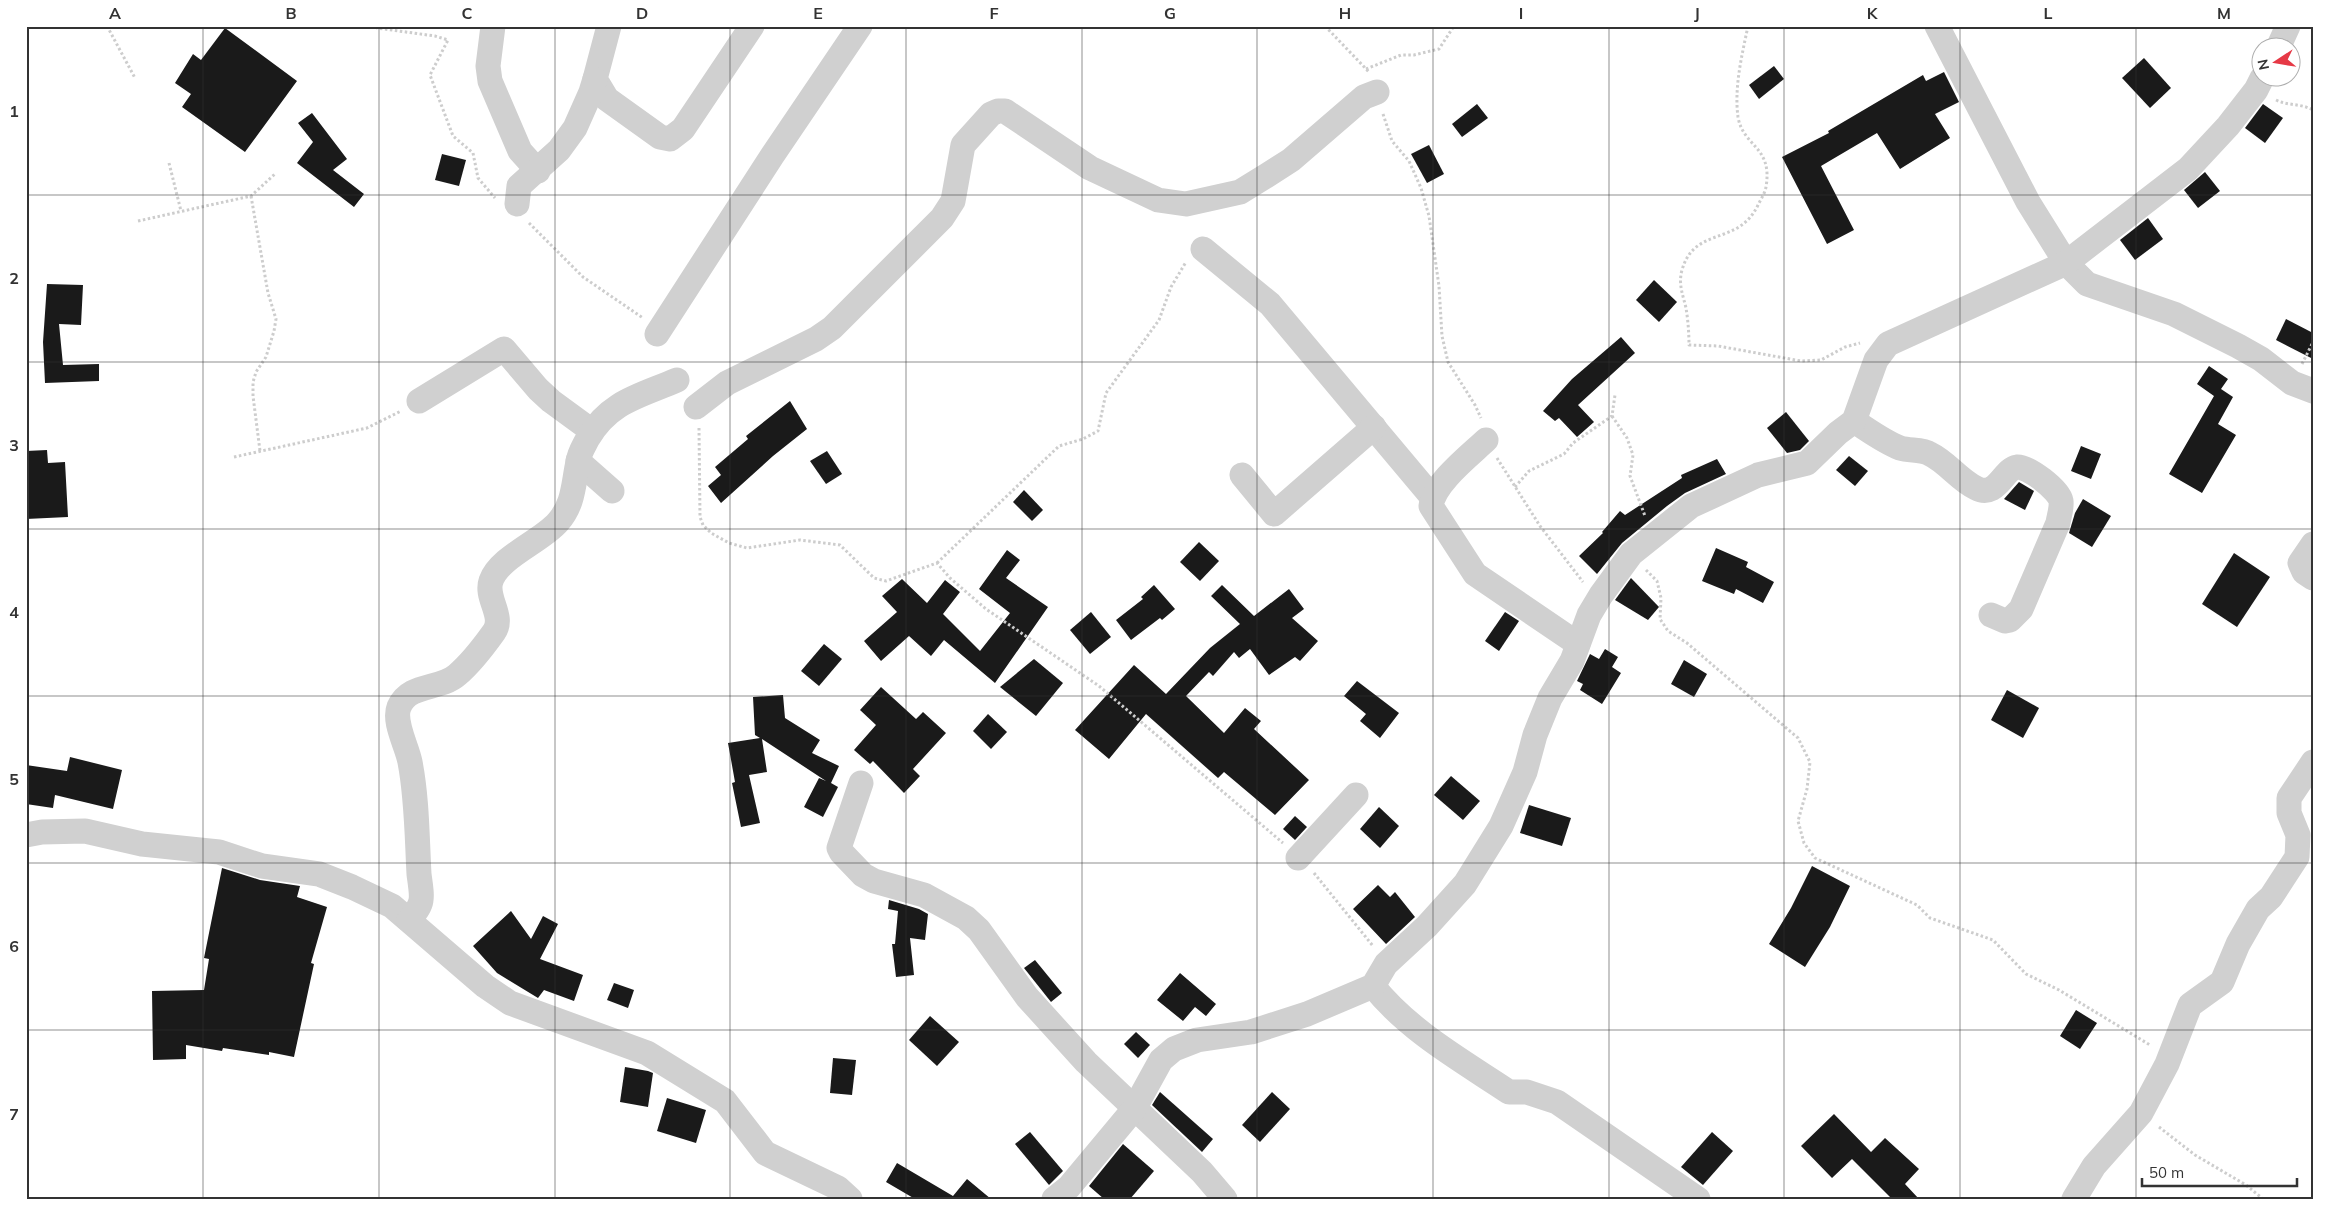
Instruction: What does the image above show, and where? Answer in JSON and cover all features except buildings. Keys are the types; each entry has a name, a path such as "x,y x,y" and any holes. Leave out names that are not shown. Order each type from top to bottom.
{"street":[{"path":"492,26 488,66 490,81 520,151 538,171"},
{"path":"517,204 520,186 559,150 574,128 591,92 609,26"},
{"path":"595,78 607,99 660,137 670,140 683,129 752,26"},
{"path":"657,334 772,156 860,26"},
{"path":"1937,26 2028,202 2066,263 2087,284 2174,314 2238,346 2261,359 2292,382 2313,391"},
{"path":"2283,38 2288,26"},
{"path":"1054,1199 1070,1187 1134,1109 1161,1060 1174,1049 1197,1040 1251,1032 1297,1017 1373,986 1386,964 1428,926 1465,884 1501,826 1525,772 1535,735 1550,698 1572,661 1589,615 1631,554 1691,506 1758,476 1807,463 1838,433 1854,421 1876,360 1888,344 2066,263 2188,169 2228,126 2256,88"},
{"path":"696,407 727,383 816,339 850,312 942,218 953,201 963,144 992,114 998,111 1005,112 1090,168 1158,200 1186,204 1240,192 1291,160 1364,97 1377,92"},
{"path":"1203,249 1270,304 1432,497"},
{"path":"419,401 504,349 544,395 592,431"},
{"path":"409,920 421,904 410,761 399,722 399,708 406,697 420,688 445,683 457,675 495,630 498,620 490,592 491,581 500,567 557,524 568,510 574,493 578,460 592,431 607,412 620,404 677,380"},
{"path":"1854,421 1900,447 1930,453 1978,489 1990,489 1999,485 2010,470 2017,467 2024,468 2050,485 2061,500 2058,523 2021,609 2010,620 2005,621 1991,615"},
{"path":"1242,475 1274,514 1374,428"},
{"path":"1486,440 1452,472 1432,497 1431,506 1475,574 1578,644"},
{"path":"578,460 612,491"},
{"path":"2313,544 2300,562 2304,572 2313,578"},
{"path":"2074,1199 2094,1166 2141,1113 2166,1064 2190,1005 2222,982 2238,944 2258,909 2271,897 2297,858 2298,835 2289,814 2289,798 2313,762"},
{"path":"861,783 839,848 841,852 863,875 874,881 924,894 966,918 979,930 1027,998 1086,1062 1202,1172 1225,1199"},
{"path":"1298,858 1356,795"},
{"path":"26,834 85,831 142,844 219,852 262,866 319,874 352,887 392,906 485,986 510,1002 647,1052 725,1100 765,1153 838,1188 850,1199"},
{"path":"1373,986 1391,1008 1412,1027 1509,1092 1527,1092 1557,1102 1698,1199"}],"path":[{"path":"107,26 135,78"},
{"path":"1324,26 1372,75 1392,141 1409,161 1421,188 1429,216 1439,286 1442,336 1448,362 1475,405 1482,422 1486,440 1540,526 1585,584 1601,595"},
{"path":"1366,69 1402,55 1414,55 1439,49 1454,26"},
{"path":"1748,26 1739,67 1738,117 1744,133 1762,153 1767,164 1766,189 1752,218 1726,234 1707,239 1696,247 1687,258 1680,281 1688,325 1689,346 1718,346 1801,361 1821,360 1844,347 1868,340 1888,344"},
{"path":"2264,88 2284,104 2304,104 2313,110"},
{"path":"169,163 181,211"},
{"path":"138,221 251,196 276,173"},
{"path":"251,196 268,293 276,319 266,357 256,372 253,382 260,450"},
{"path":"696,407 700,436 700,516 703,525 710,533 729,543 747,548 800,540 840,545 874,578 886,581 937,563 1059,446 1083,439 1098,431 1106,393 1159,320 1171,287 1191,254 1203,249"},
{"path":"1615,395 1612,416 1627,438 1633,455 1630,476 1652,537"},
{"path":"234,457 367,428 379,424 419,401"},
{"path":"1515,487 1529,471 1564,454 1573,443 1612,416"},
{"path":"1631,554 1657,581 1661,598 1660,619 1668,631 1687,643 1798,738 1810,762 1807,789 1798,821 1804,843 1815,858 1916,904 1930,918 1993,940 2026,974 2060,990 2157,1049 2166,1064"},
{"path":"937,563 950,578 986,609 1099,686 1270,830 1320,879 1386,964"},
{"path":"2141,1113 2195,1155 2246,1185 2263,1199"}]}
